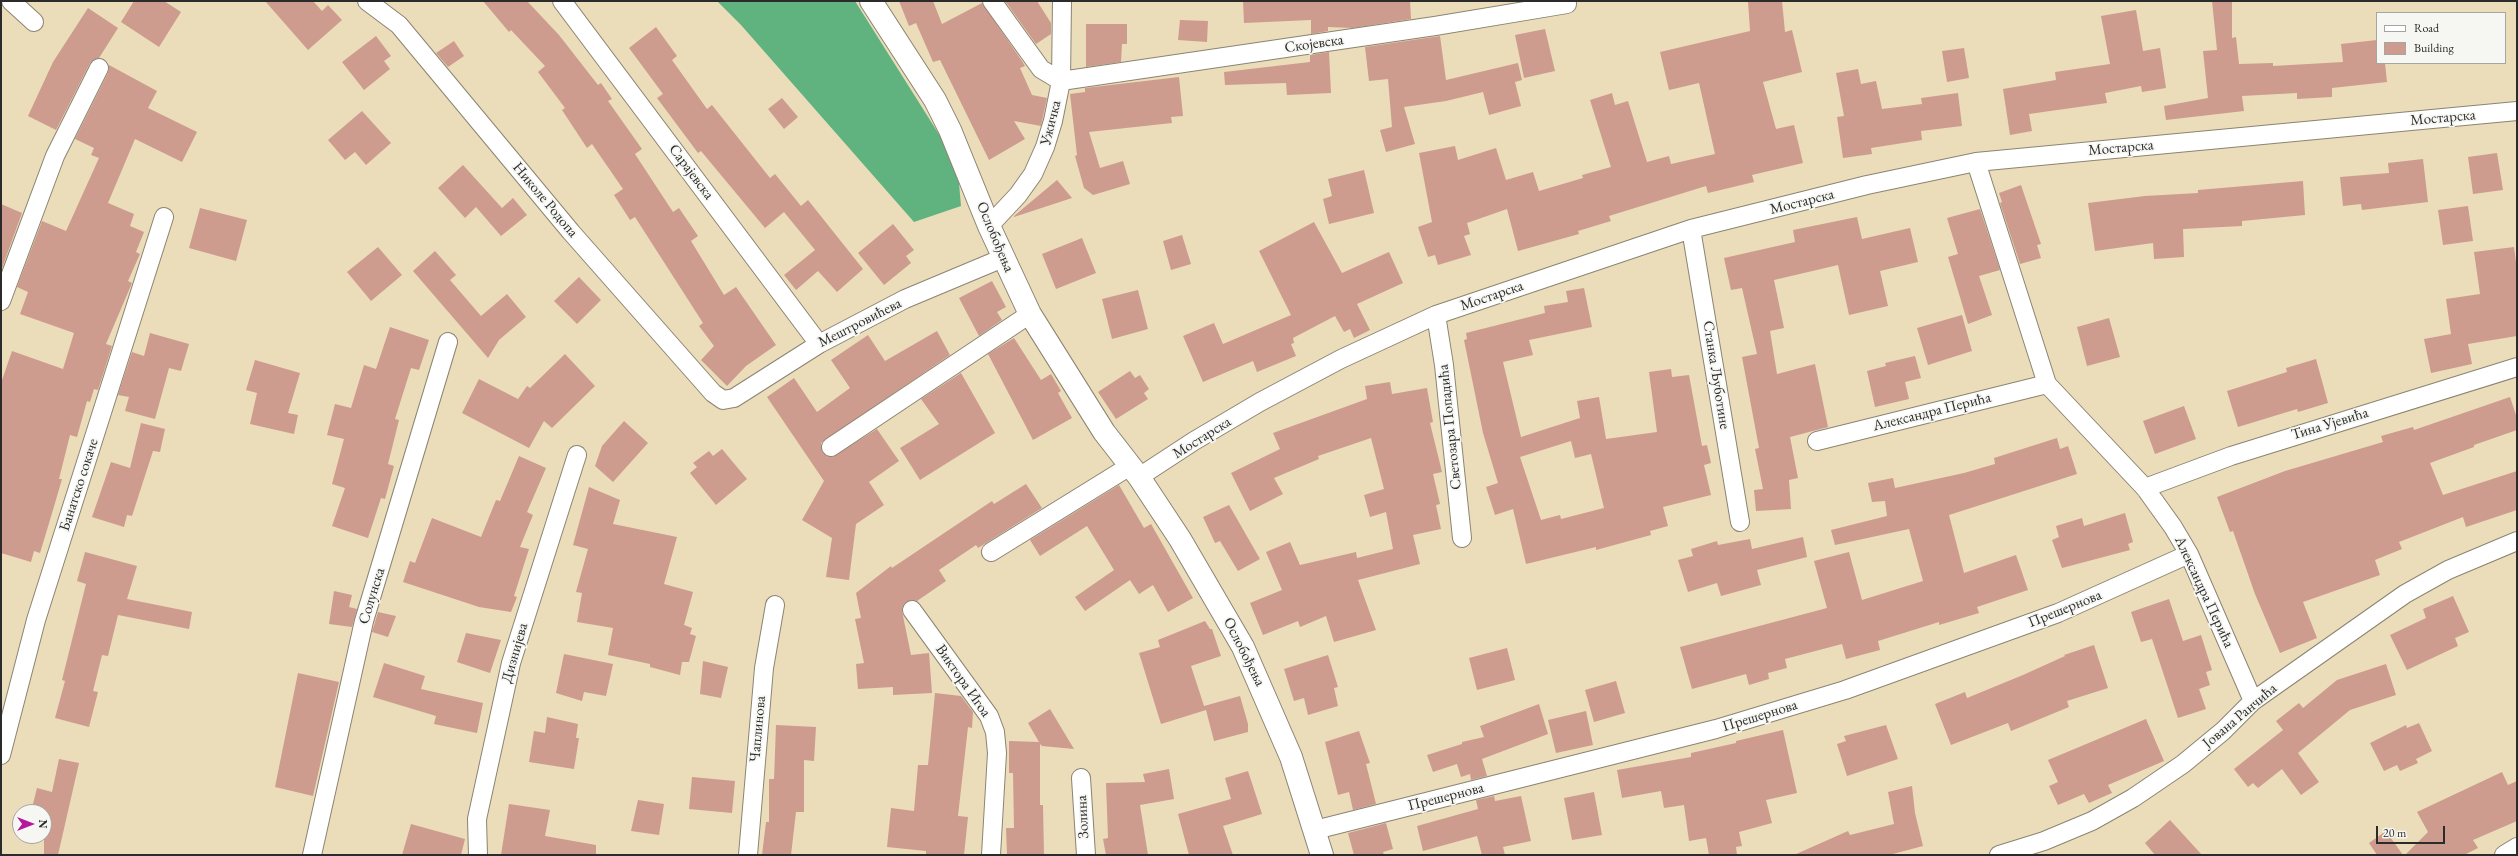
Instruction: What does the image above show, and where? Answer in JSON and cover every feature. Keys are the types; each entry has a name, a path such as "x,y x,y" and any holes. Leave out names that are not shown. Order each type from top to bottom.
{"street":[{"path":"11,1 34,22"},
{"name":"Николе Родопа","path":"367,1 399,25 571,232 713,392 723,400"},
{"name":"Сарајевска","path":"562,1 819,344"},
{"name":"Ослобођења","path":"871,1 935,100 950,130 1003,258 1030,314 1104,432 1135,472 1180,538 1243,648 1291,757 1322,855"},
{"path":"992,1 1041,69 1061,81"},
{"name":"Ужичка","path":"989,226 1018,195 1033,174 1045,147 1053,121 1061,81 1062,1"},
{"name":"Скојевска","path":"1061,81 1435,26 1567,4"},
{"path":"1,301 55,156 99,68"},
{"name":"Мостарска","path":"1135,472 1194,441 1260,402 1341,359 1436,315 1691,229 1866,185 1976,162 2517,111"},
{"name":"Александра Перића","path":"1976,162 2047,384 2146,488 2173,527 2189,554 2253,701"},
{"name":"Банатско сокаче","path":"1,755 36,620 164,217"},
{"name":"Станка Љуботине","path":"1691,229 1740,522"},
{"name":"Мештровићева","path":"723,400 734,398 819,344 905,299 1003,258"},
{"path":"831,447 1030,314"},
{"name":"Светозара Попадића","path":"1436,315 1444,365 1462,538"},
{"name":"Солунска","path":"312,855 364,621 448,342"},
{"name":"Тина Ујевића","path":"2146,488 2252,449 2517,367"},
{"name":"Александра Перића","path":"1817,441 2047,384"},
{"name":"Дизнијева","path":"478,855 477,819 511,663 577,455"},
{"path":"991,552 1135,472"},
{"name":"Јована Ранчића","path":"1999,855 2044,841 2092,821 2133,798 2183,764 2223,731 2253,701 2405,594 2448,570 2517,541"},
{"name":"Прешернова","path":"1315,830 1716,729 1845,690 2058,613 2189,554"},
{"name":"Чаплинова","path":"748,855 764,668 776,605"},
{"name":"Виктора Игоа","path":"912,610 989,716 993,727 997,754 991,855"},
{"name":"Золина","path":"1081,778 1086,855"},
{"path":"2504,855 2517,847"}],"green space":[{"path":"717,1 855,1 947,147 959,183 961,206 914,222 741,25"}],"building":[{"path":"134,1 164,1 181,12 159,47 121,22"},
{"path":"265,1 313,1 322,11 328,5 342,20 308,50"},
{"path":"483,1 527,1 559,35 598,85 601,83 612,99 608,101 642,149 635,154 673,212 679,208 698,236 691,241 724,295 736,287 776,345 746,366 727,386 701,360 714,346 699,326 703,323 635,217 630,220 614,195 623,189 592,144 587,148 562,110 565,108 538,72 545,66 511,30 509,32"},
{"path":"899,1 933,1 942,24 982,3 1025,66 1020,68 1032,95 1047,98 1041,126 1014,121 1025,139 989,160 940,60 933,62 916,23 909,26"},
{"path":"1005,1 1037,1 1051,23 1051,34 1036,44"},
{"path":"1243,1 1410,1 1411,19 1353,28 1328,27 1328,31 1311,34 1311,20 1244,23"},
{"path":"1748,1 1782,1 1785,32 1792,30 1802,72 1763,82 1776,129 1794,125 1803,163 1752,175 1754,182 1708,193 1706,186 1609,216 1611,221 1578,231 1579,234 1518,251 1507,209 1467,223 1470,234 1464,236 1471,255 1438,265 1435,255 1428,257 1418,227 1432,222 1419,153 1455,146 1458,160 1496,148 1506,180 1533,172 1539,191 1583,178 1582,175 1611,167 1590,100 1612,93 1615,105 1628,101 1647,162 1669,156 1671,164 1715,154 1699,83 1669,90 1660,52 1750,31"},
{"path":"2212,1 2232,1 2232,38 2236,37 2239,64 2273,63 2273,66 2343,62 2341,44 2376,40 2376,64 2385,64 2387,82 2332,88 2332,97 2297,99 2297,93 2242,96 2244,111 2166,120 2164,106 2208,98 2203,51 2217,50"},
{"path":"88,8 118,28 99,58 90,63 56,130 28,116 53,62"},
{"path":"2136,10 2143,51 2160,48 2166,88 2142,92 2141,86 2105,93 2107,103 2029,114 2032,131 2010,135 2003,89 2056,80 2055,72 2110,64 2101,16"},
{"path":"1180,20 1208,21 1207,42 1178,40"},
{"path":"1086,24 1127,24 1127,44 1122,44 1121,62 1086,67"},
{"path":"656,27 677,56 672,60 707,109 712,105 770,178 775,174 801,206 808,200 863,269 837,292 818,271 796,290 784,275 815,250 784,212 765,228 701,151 698,153 657,98 663,94 629,48"},
{"path":"1545,29 1555,71 1524,78 1515,35"},
{"path":"376,36 391,56 384,61 390,69 364,90 342,62"},
{"path":"1440,36 1446,80 1518,63 1522,80 1515,82 1521,106 1489,115 1483,92 1446,101 1404,107 1415,144 1386,152 1380,130 1392,127 1388,79 1369,81 1365,47"},
{"path":"454,41 464,56 448,67 436,53"},
{"path":"1964,48 1969,78 1947,82 1942,51"},
{"path":"1329,52 1331,93 1287,95 1286,83 1225,85 1224,72 1310,62 1310,55"},
{"path":"109,65 157,91 148,108 197,132 182,162 135,139 108,203 134,214 130,226 144,232 136,252 140,254 128,281 132,283 106,344 112,346 98,390 94,389 90,402 87,401 77,437 70,435 59,479 62,479 40,553 34,551 31,562 1,553 1,383 12,351 63,369 74,333 20,314 28,292 17,287 42,221 66,231 99,158 91,155 94,148 75,139 108,73"},
{"path":"1858,69 1861,84 1876,81 1882,109 1922,104 1921,98 1958,93 1962,126 1921,131 1922,140 1871,148 1872,154 1843,158 1837,117 1844,116 1836,73"},
{"path":"1179,77 1183,116 1171,117 1172,123 1089,132 1100,168 1123,161 1130,184 1093,195 1084,188 1075,156 1077,155 1070,94 1085,92 1085,88"},
{"path":"782,98 798,117 784,129 768,109"},
{"path":"362,111 391,143 366,165 355,152 345,160 328,140"},
{"path":"2497,153 2503,190 2473,194 2468,157"},
{"path":"2423,159 2428,202 2362,210 2361,204 2343,206 2340,177 2389,173 2388,163"},
{"path":"463,165 502,208 513,198 527,215 501,236 476,207 465,218 438,188"},
{"path":"1364,170 1374,213 1329,224 1323,199 1332,196 1328,179"},
{"path":"1057,180 1072,198 1014,217 1014,216"},
{"path":"2303,181 2305,215 2242,221 2242,226 2183,229 2184,257 2154,259 2153,243 2095,251 2088,203 2145,196 2198,193 2198,190"},
{"path":"2021,185 2041,244 2037,245 2041,258 2020,264 2000,203 2002,202 1999,193"},
{"path":"1,204 22,213 1,271"},
{"path":"2468,206 2473,241 2443,245 2438,210"},
{"path":"200,208 247,220 236,261 189,248"},
{"path":"1980,209 2000,270 1979,276 1992,315 1968,324 1948,257 1958,254 1947,218"},
{"path":"1857,217 1862,239 1910,228 1918,262 1880,271 1888,306 1849,315 1838,265 1774,280 1784,328 1770,331 1777,374 1815,364 1828,427 1790,437 1798,478 1789,480 1791,509 1756,511 1754,490 1763,489 1755,449 1759,448 1742,357 1757,354 1742,288 1731,290 1724,258 1795,242 1793,230"},
{"path":"1314,222 1342,273 1389,252 1403,283 1357,304 1370,330 1354,338 1350,329 1344,332 1335,316 1293,338 1294,343 1291,344 1296,356 1257,372 1253,361 1203,382 1183,336 1214,323 1223,344 1291,315 1259,251"},
{"path":"893,224 914,250 906,256 911,263 884,285 858,253"},
{"path":"1182,235 1191,264 1171,270 1163,241"},
{"path":"1082,238 1096,273 1056,289 1042,254"},
{"path":"378,247 402,275 371,301 347,272"},
{"path":"2514,247 2517,270 2517,336 2468,344 2472,364 2431,373 2424,339 2451,334 2446,299 2480,294 2474,252"},
{"path":"435,251 456,275 450,280 481,316 507,294 526,317 499,340 488,358 413,271"},
{"path":"579,277 601,300 577,324 554,301"},
{"path":"992,281 1006,307 997,312 1002,320 979,336 959,298"},
{"path":"1584,288 1592,327 1529,340 1533,355 1503,362 1521,437 1580,418 1577,401 1599,397 1606,439 1657,432 1649,372 1671,369 1672,377 1689,375 1702,446 1707,445 1711,463 1704,465 1711,495 1663,507 1668,526 1650,531 1651,535 1596,550 1596,547 1526,564 1513,509 1495,515 1486,487 1498,483 1483,433 1464,340 1467,339 1466,333 1545,313 1544,306 1568,302 1566,291","holes":["1571,441 1575,458 1591,454 1604,508 1561,519 1560,515 1541,520 1520,457"]},
{"path":"1138,290 1148,329 1112,339 1102,299"},
{"path":"1962,315 1972,351 1928,365 1917,328"},
{"path":"2109,318 2120,357 2087,366 2077,327"},
{"path":"390,327 429,340 419,370 411,368 395,419 399,420 388,464 394,466 385,499 381,498 368,538 332,526 345,488 332,484 344,439 327,435 335,404 351,408 364,365 376,369"},
{"path":"937,331 950,355 821,443 823,453 832,457 877,429 899,461 869,482 884,505 856,524 849,580 826,577 832,538 802,520 824,481 767,397 794,378 817,412 850,388 831,360 868,335 885,361"},
{"path":"150,333 189,344 181,371 169,368 155,419 125,411 129,397 118,395 132,352 144,356"},
{"path":"1014,338 1041,380 1051,374 1061,391 1058,393 1072,418 1033,440 988,354"},
{"path":"565,354 595,386 552,428 544,421 529,448 462,413 479,379 518,399 527,386 530,388"},
{"path":"1915,356 1921,378 1905,382 1909,399 1875,407 1867,371 1886,366 1885,363"},
{"path":"2316,359 2328,403 2298,412 2297,409 2238,427 2227,391 2287,372 2286,368"},
{"path":"255,360 300,373 288,413 298,415 294,434 250,424 257,393 246,390"},
{"path":"1130,371 1135,378 1140,375 1149,389 1144,393 1148,399 1116,419 1098,392"},
{"path":"961,373 995,433 920,480 900,448 939,424 921,399"},
{"path":"1390,382 1392,394 1427,388 1433,422 1430,423 1442,472 1433,474 1440,504 1436,505 1441,529 1413,535 1420,564 1358,580 1376,630 1334,642 1326,616 1300,627 1298,621 1263,635 1250,603 1282,590 1266,552 1290,542 1300,565 1356,552 1357,558 1393,549 1386,512 1370,517 1364,495 1384,489 1371,438 1318,456 1319,459 1274,478 1283,494 1250,511 1231,473 1280,449 1273,433 1367,399 1365,386"},
{"path":"2510,397 2517,418 2517,430 2474,445 2474,447 2430,463 2443,495 2517,471 2517,510 2466,527 2463,517 2399,542 2402,549 2375,560 2380,575 2303,602 2317,638 2280,653 2255,594 2233,531 2230,532 2217,497 2285,471 2383,442 2381,436 2413,427 2414,430"},
{"path":"2184,406 2196,439 2155,454 2143,421"},
{"path":"624,421 648,443 613,482 595,466 602,446"},
{"path":"141,423 165,429 160,452 153,451 132,516 127,515 124,527 92,517 111,462 130,468"},
{"path":"2057,438 2060,449 2068,446 2077,474 1949,515 1964,573 2016,555 2028,590 1977,607 1979,613 1939,625 1939,622 1878,641 1880,650 1846,659 1842,644 1785,659 1787,668 1768,673 1769,679 1749,685 1746,674 1692,689 1680,647 1827,608 1814,561 1849,552 1862,600 1923,581 1909,529 1835,545 1831,530 1887,516 1885,501 1872,502 1868,483 1893,478 1895,488 1964,473 1995,464 1994,458"},
{"path":"722,449 747,479 716,505 690,473 697,467 693,463 709,451 713,456"},
{"path":"519,456 546,468 527,512 533,515 520,547 529,549 514,596 517,597 511,612 479,607 403,582 410,561 415,563 432,518 481,537 496,500 500,501"},
{"path":"1026,484 1042,508 978,548 976,545 939,570 946,581 917,601 911,600 903,605 902,611 911,655 929,653 932,693 893,695 893,687 858,689 856,664 864,663 855,619 861,618 856,593 891,566 892,568 992,501 994,504"},
{"path":"1119,485 1144,528 1151,524 1193,598 1168,612 1153,585 1139,594 1130,580 1085,611 1075,597 1114,570 1087,526 1040,556 1030,540"},
{"path":"589,487 620,500 613,524 677,537 664,584 693,592 684,625 692,628 690,634 696,636 689,662 682,662 680,675 650,667 650,664 608,655 613,628 577,622 582,593 576,592 588,549 573,545"},
{"path":"1229,505 1260,559 1238,571 1220,541 1215,543 1203,517"},
{"path":"2125,513 2133,542 2128,544 2130,550 2062,568 2052,540 2059,537 2056,526 2082,518 2084,526"},
{"path":"1803,537 1807,557 1757,570 1761,585 1721,596 1717,583 1688,592 1678,560 1693,556 1691,549 1717,541 1718,545 1750,539 1752,549"},
{"path":"85,552 137,566 127,599 192,612 189,629 118,615 108,656 102,655 93,691 98,692 89,727 55,718 65,681 62,680 86,584 77,581"},
{"path":"334,591 352,595 349,607 357,609 352,627 329,624"},
{"path":"2453,596 2469,632 2455,638 2458,646 2407,670 2390,635 2426,618 2423,609"},
{"path":"2169,599 2183,641 2201,635 2212,670 2206,672 2210,685 2199,689 2206,709 2178,718 2152,639 2141,642 2131,612"},
{"path":"378,612 396,616 388,637 372,632"},
{"path":"1205,621 1210,629 1212,629 1221,656 1191,666 1204,706 1240,696 1248,724 1248,732 1214,741 1206,710 1161,724 1139,653 1160,647 1158,640"},
{"path":"466,633 501,640 490,673 457,662"},
{"path":"2094,645 2108,688 2067,701 2069,707 2011,731 2008,723 1951,745 1935,704 1965,692 1967,698 2023,675 2065,656 2064,655"},
{"path":"1507,648 1515,680 1477,690 1469,658"},
{"path":"564,654 613,664 606,696 584,692 582,701 556,693"},
{"path":"1328,655 1338,687 1334,688 1338,706 1308,715 1304,698 1294,701 1284,669"},
{"path":"703,661 728,667 721,698 700,694"},
{"path":"384,663 425,676 421,689 483,703 477,733 434,724 436,716 373,697"},
{"path":"2386,664 2396,695 2350,710 2298,753 2319,782 2301,795 2282,769 2258,788 2253,783 2248,787 2234,769 2283,730 2276,721 2299,703 2303,708 2337,680"},
{"path":"298,673 339,682 313,796 275,787"},
{"path":"1616,681 1625,713 1594,722 1585,690"},
{"path":"935,693 961,696 973,712 972,728 968,727 958,816 968,817 964,855 926,855 926,851 887,847 891,808 914,811 918,765 928,765"},
{"path":"1539,704 1548,734 1482,759 1487,776 1471,780 1470,774 1461,777 1457,764 1433,772 1427,755 1462,744 1462,742 1484,737 1480,726"},
{"path":"1050,709 1074,749 1042,746 1040,744 1040,805 1043,805 1044,855 1007,855 1006,828 1014,828 1013,773 1009,773 1009,741 1039,742 1028,723"},
{"path":"1586,711 1593,745 1556,753 1548,720"},
{"path":"547,717 578,724 576,738 579,738 574,769 529,762 534,731 545,733"},
{"path":"2146,719 2164,761 2108,785 2112,793 2089,803 2084,794 2058,805 2049,786 2058,782 2048,760"},
{"path":"2419,723 2432,751 2416,759 2418,763 2400,771 2397,765 2384,771 2370,743 2406,725 2407,728"},
{"path":"776,725 816,727 814,761 804,760 804,812 796,812 791,855 762,855 766,822 769,822 769,779 774,779"},
{"path":"1886,725 1898,759 1847,776 1837,744 1846,741 1844,736"},
{"path":"1783,730 1797,793 1766,800 1772,823 1739,832 1742,846 1736,847 1737,855 1709,855 1706,838 1689,841 1684,805 1664,808 1661,791 1622,798 1617,770 1691,757 1691,753 1736,743 1736,741"},
{"path":"1359,731 1370,763 1366,764 1376,804 1353,810 1349,792 1338,795 1325,742"},
{"path":"59,759 79,763 58,855 44,855 44,844 52,844 52,804 33,804 37,788 52,792"},
{"path":"1169,769 1174,799 1140,805 1148,855 1106,855 1103,839 1108,838 1106,783 1145,782 1143,774"},
{"path":"1248,771 1262,814 1223,826 1233,855 1189,855 1178,814 1231,799 1225,778"},
{"path":"2502,772 2508,785 2517,781 2517,821 2473,840 2478,848 2464,855 2405,855 2428,832 2417,812"},
{"path":"692,777 735,781 732,813 689,809"},
{"path":"1912,786 1915,813 1923,846 1889,855 1794,855 1848,831 1850,835 1894,824 1888,792"},
{"path":"1594,792 1602,835 1572,840 1564,798"},
{"path":"1494,796 1495,801 1521,796 1531,841 1503,847 1505,855 1482,855 1477,836 1423,851 1417,826 1478,809 1476,800"},
{"path":"638,800 664,804 659,835 631,831"},
{"path":"509,804 550,810 545,836 596,845 596,855 501,855"},
{"path":"2170,820 2202,855 2155,855 2145,843"},
{"path":"1386,823 1393,849 1383,852 1384,855 1354,855 1348,833"},
{"path":"411,824 465,839 461,855 402,855"},
{"path":"2386,831 2403,855 2377,855 2369,843"}]}
